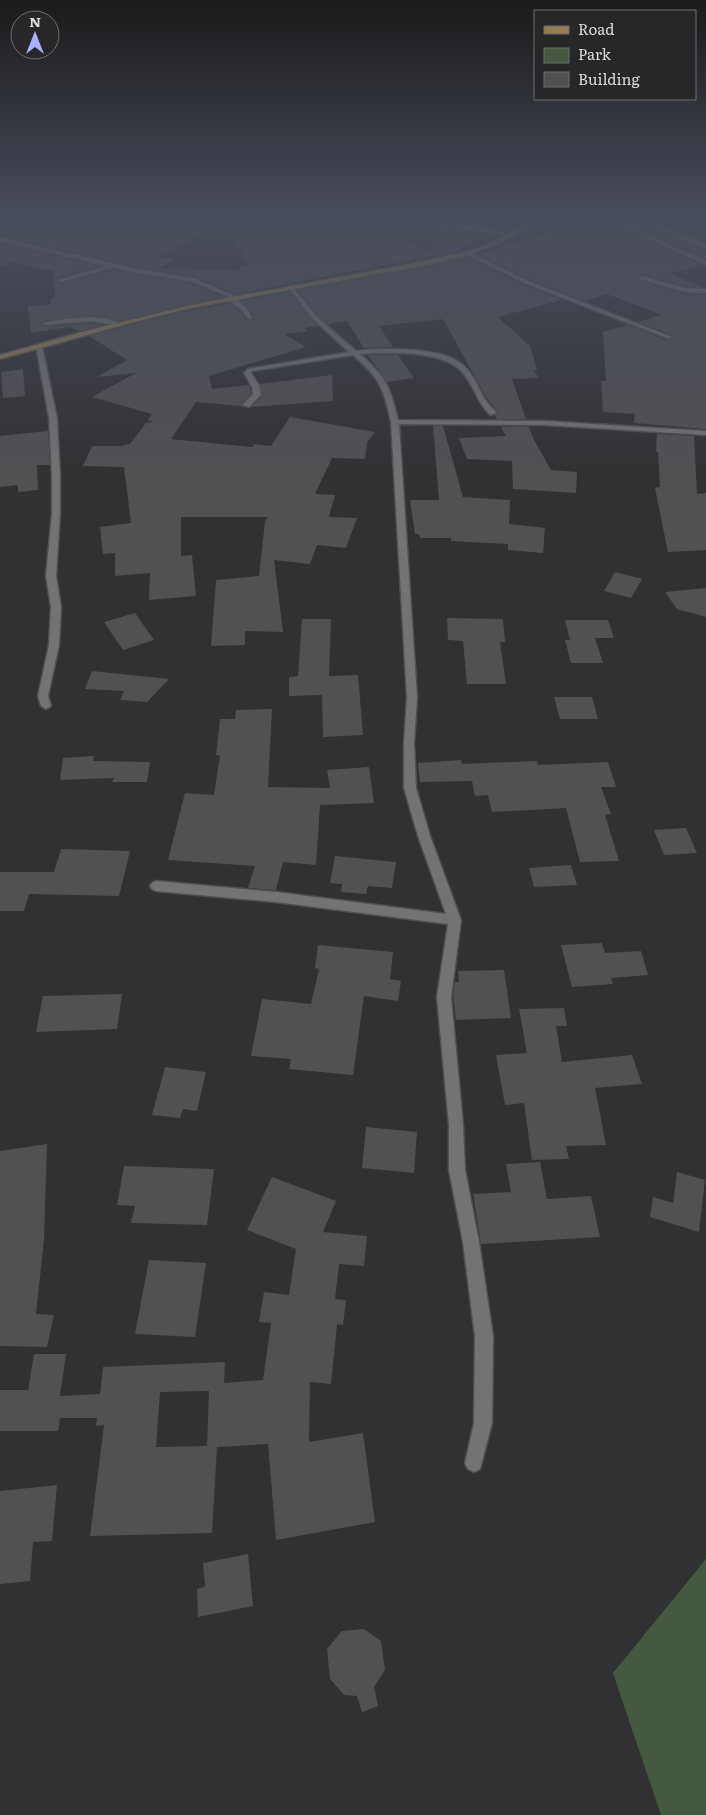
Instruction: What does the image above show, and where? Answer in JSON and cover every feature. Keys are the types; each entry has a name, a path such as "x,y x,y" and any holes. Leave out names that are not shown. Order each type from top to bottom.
{"street":[{"path":"0,357 120,324 200,306"},
{"path":"241,306 250,318"},
{"path":"305,306 315,318 376,372 388,393 395,422 412,698 409,743 410,788 424,836 454,920 444,997 456,1124 458,1170 471,1242 484,1336 483,1423 474,1462"},
{"path":"588,306 669,337"},
{"path":"46,323 87,318 108,320 120,324"},
{"path":"39,346 53,418 56,495 51,576 56,607 54,645 43,696 46,706"},
{"path":"246,405 257,395 256,387 247,373 250,370 322,360 353,353 397,353 448,359 469,372 481,400 493,413"},
{"path":"395,422 545,423 706,434"},
{"path":"156,886 276,897 454,920"}],"green space":[{"path":"706,1559 706,1815 661,1815 613,1673"}],"building":[{"path":"28,306 186,306 119,321 92,315 43,321 41,323 46,327 92,323 103,325 79,331 69,327 31,333"},
{"path":"216,306 234,306 242,312 246,320 252,321 254,319 245,306 301,306 318,326 305,328 308,331 284,334 306,347 209,376 212,389 249,385 251,393 241,406 196,402 171,439 252,447 254,444 271,446 290,417 375,432 367,442 365,459 332,458 315,494 335,495 329,517 357,518 346,548 317,545 310,564 274,560 283,632 245,631 245,645 211,646 216,580 259,576 265,522 268,517 181,517 181,556 192,555 196,596 149,600 150,573 115,576 115,553 103,554 100,527 131,523 124,467 83,466 92,446 123,446 130,444 146,423 154,422 148,420 152,414 92,397 136,373 97,377 127,360 89,336 173,314"},
{"path":"310,306 541,306 498,317 530,346 537,370 534,370 538,378 512,379 526,419 497,419 495,415 499,414 498,412 486,397 443,319 379,326 393,347 364,348 347,321 328,324 318,316"},
{"path":"638,306 706,306 706,429 634,423 635,414 603,412 601,381 606,381 603,332 628,325 666,340 672,339 673,335 638,322 662,315"},
{"path":"368,355 398,355 414,378 387,382"},
{"path":"23,369 25,396 3,398 1,372"},
{"path":"332,375 333,401 251,407 262,396 260,384"},
{"path":"433,426 443,426 463,497 510,500 509,524 545,528 543,553 508,550 508,544 451,541 451,538 420,538 419,534 415,534 410,500 439,500"},
{"path":"501,427 529,427 551,470 577,472 576,493 513,489 512,461 467,459 459,438 506,436"},
{"path":"48,431 50,465 37,465 38,490 18,492 18,485 0,487 0,436"},
{"path":"657,434 694,436 697,494 706,493 706,550 668,552 655,488 660,487 658,452 656,452"},
{"path":"615,572 642,579 631,598 604,591"},
{"path":"706,588 706,617 677,609 665,592"},
{"path":"135,613 154,640 123,650 104,622"},
{"path":"447,618 503,619 505,642 500,642 506,684 467,684 463,641 448,640"},
{"path":"302,619 331,619 329,676 358,675 363,735 323,737 322,695 289,696 289,677 298,676"},
{"path":"565,620 608,620 614,638 595,638 603,663 571,663 565,640 570,640"},
{"path":"92,671 169,679 147,702 120,700 124,691 85,689"},
{"path":"554,697 592,697 598,719 560,719"},
{"path":"272,709 268,787 330,788 327,770 369,767 374,803 320,805 316,865 283,862 276,890 248,888 255,866 168,860 185,793 214,795 220,755 216,755 220,719 235,719 236,710"},
{"path":"94,756 93,761 150,762 147,782 112,782 114,778 60,780 63,758"},
{"path":"461,760 462,764 537,761 538,765 608,762 616,787 601,787 611,814 605,815 619,861 580,862 566,808 492,812 488,795 475,796 472,781 420,782 418,763"},
{"path":"686,828 697,853 664,855 654,830"},
{"path":"61,849 130,851 119,896 29,894 24,911 0,911 0,872 54,872"},
{"path":"335,856 396,862 392,888 368,886 366,894 341,892 342,884 330,883"},
{"path":"571,865 577,885 534,887 529,868"},
{"path":"602,943 605,953 641,951 648,975 611,978 613,984 572,987 561,945"},
{"path":"318,945 393,952 390,979 401,981 398,1001 364,996 353,1075 289,1069 291,1059 251,1056 262,999 311,1004 319,969 315,968"},
{"path":"504,970 511,1018 456,1020 453,995 455,982 459,982 458,971"},
{"path":"122,994 117,1029 36,1032 43,996"},
{"path":"564,1008 567,1026 556,1026 562,1062 632,1055 642,1084 595,1088 606,1145 566,1146 569,1159 532,1160 524,1103 505,1105 496,1055 527,1053 519,1009"},
{"path":"165,1067 206,1072 197,1111 183,1109 180,1118 152,1115"},
{"path":"366,1127 417,1132 414,1173 362,1168"},
{"path":"47,1144 44,1240 36,1314 54,1315 47,1347 0,1346 0,1151"},
{"path":"540,1162 547,1199 591,1196 600,1237 481,1244 473,1194 511,1192 506,1164"},
{"path":"124,1166 214,1169 207,1225 131,1223 135,1206 117,1205"},
{"path":"677,1172 705,1180 699,1232 650,1217 653,1197 673,1203"},
{"path":"272,1177 336,1201 323,1232 367,1236 364,1266 339,1264 335,1299 346,1300 343,1325 337,1324 331,1384 310,1382 309,1442 363,1433 375,1522 276,1540 268,1444 217,1447 212,1533 90,1536 104,1425 96,1426 97,1418 60,1418 58,1431 0,1431 0,1390 28,1390 34,1354 66,1354 60,1396 100,1394 103,1367 225,1362 224,1383 263,1380 271,1323 259,1322 264,1292 289,1295 296,1249 247,1230","holes":["209,1391 207,1446 156,1447 160,1392"]},
{"path":"149,1260 206,1263 195,1337 135,1334"},
{"path":"57,1485 52,1541 33,1542 30,1581 0,1584 0,1491"},
{"path":"248,1554 253,1606 198,1617 197,1589 205,1587 203,1563"},
{"path":"364,1629 381,1641 385,1670 374,1687 378,1706 362,1712 357,1696 344,1695 330,1679 327,1649 342,1631"}]}
